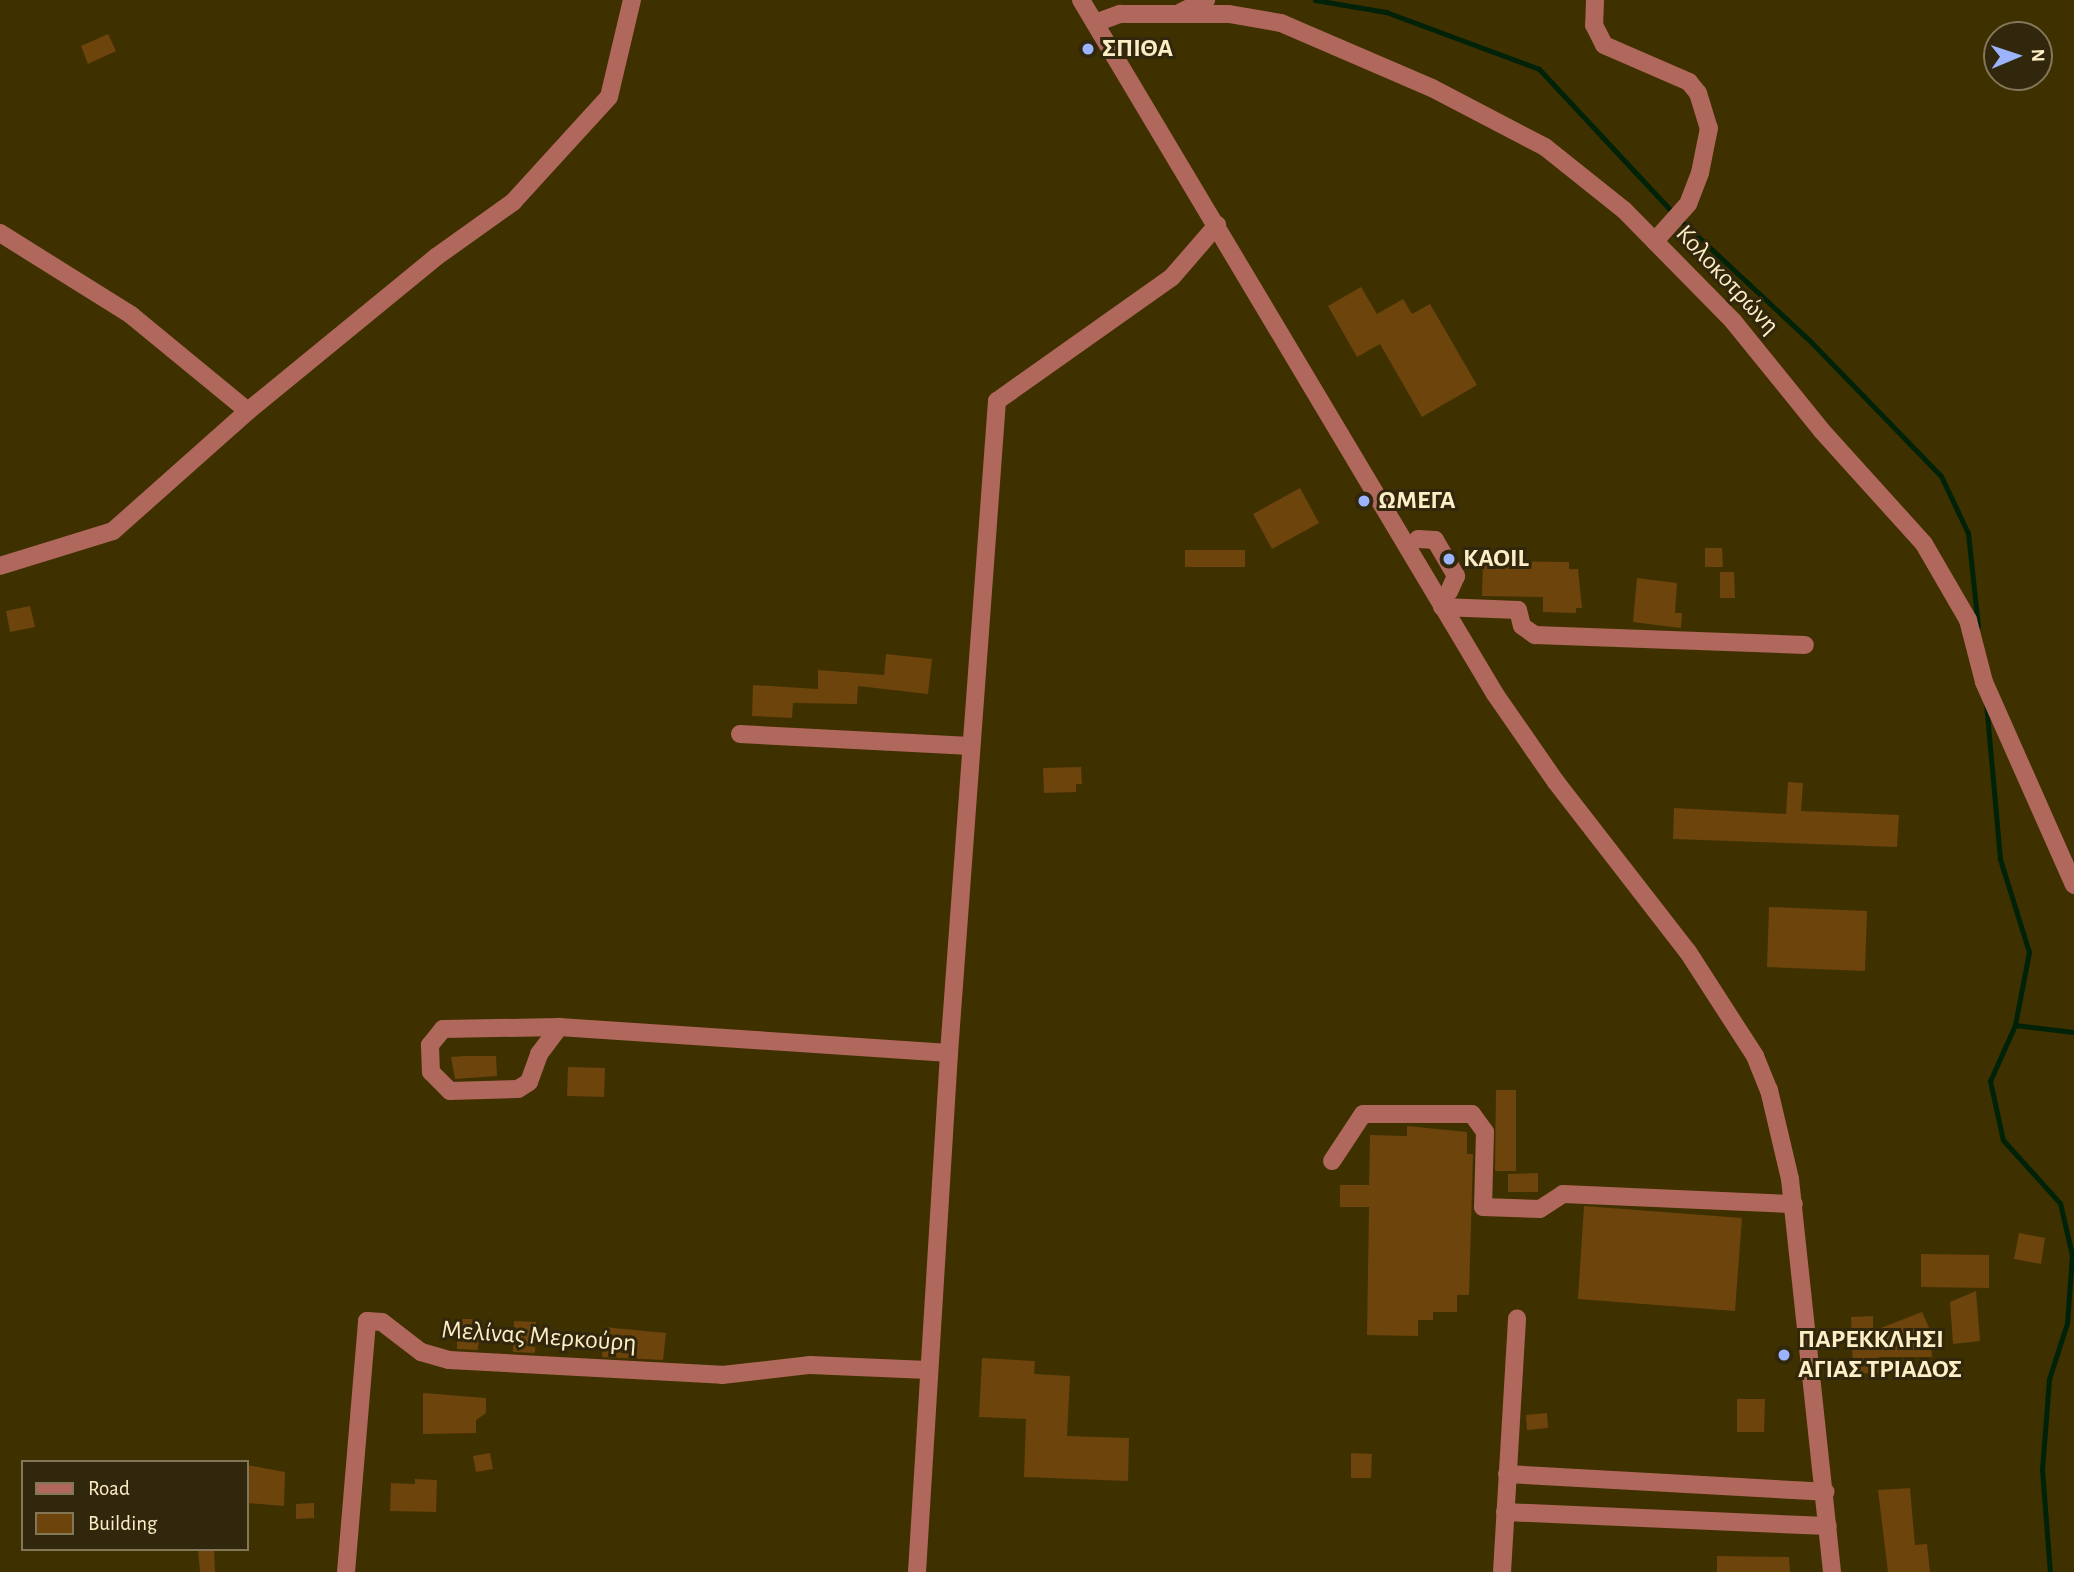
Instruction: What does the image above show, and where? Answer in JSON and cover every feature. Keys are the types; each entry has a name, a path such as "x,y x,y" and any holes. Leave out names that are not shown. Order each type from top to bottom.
{"street":[{"path":"0,566 113,531 248,411 436,257 513,202 609,97 632,0"},
{"path":"1082,0 1549,771 1688,952 1734,1020 1769,1090 1799,1237 1832,1572"},
{"path":"1174,15 1206,0"},
{"path":"1595,0 1594,25 1604,45 1689,82 1698,93 1709,128 1700,173 1688,204 1655,241"},
{"name":"Κολοκοτρώνη","path":"1095,23 1120,14 1229,14 1281,23 1432,88 1545,147 1655,241 1733,321 1831,441 1924,544 1948,580 1968,620 1984,682 2074,885"},
{"path":"917,1572 949,1053 997,401 1164,284 1189,262 1217,225"},
{"path":"0,233 131,315 248,411"},
{"path":"1418,539 1435,540 1456,576 1446,599"},
{"path":"1446,599 1518,610 1522,626 1535,635 1805,645"},
{"path":"740,734 971,746"},
{"path":"558,1027 539,1055 529,1082 517,1089 450,1091 433,1075 430,1045 443,1029 558,1027 949,1053"},
{"path":"1332,1161 1363,1114 1472,1114 1485,1132 1483,1207 1540,1209 1563,1194 1794,1204"},
{"path":"1502,1572 1517,1318"},
{"name":"Μελίνας Μερκούρη","path":"346,1572 368,1321 387,1324 421,1352 449,1360 722,1375 810,1365 928,1370"},
{"path":"1507,1474 1825,1492"},
{"path":"1505,1512 1828,1526"}],"building":[{"path":"108,34 116,51 88,64 81,46"},
{"path":"1361,287 1377,314 1403,299 1412,314 1430,304 1477,385 1422,417 1380,344 1357,357 1328,306"},
{"path":"1300,488 1319,523 1272,549 1253,514"},
{"path":"1705,548 1722,548 1723,567 1705,567"},
{"path":"1185,550 1245,550 1245,567 1185,567"},
{"path":"1483,561 1569,562 1569,569 1578,569 1582,608 1576,608 1576,613 1543,612 1543,597 1482,596"},
{"path":"1720,572 1734,572 1735,598 1720,598"},
{"path":"1637,578 1677,583 1675,613 1682,613 1681,628 1633,622"},
{"path":"30,606 35,627 10,632 6,611"},
{"path":"886,654 932,659 928,694 858,686 857,704 793,703 792,718 752,716 753,685 818,689 818,670 884,675"},
{"path":"1081,767 1082,784 1076,784 1076,792 1044,793 1043,768"},
{"path":"1788,782 1803,783 1801,811 1899,815 1897,847 1673,839 1674,808 1786,814"},
{"path":"1769,907 1867,911 1865,971 1767,967"},
{"path":"496,1056 497,1076 455,1079 451,1057"},
{"path":"568,1067 605,1068 604,1097 567,1096"},
{"path":"1496,1090 1516,1090 1516,1171 1495,1171"},
{"path":"1407,1126 1467,1132 1467,1154 1473,1154 1469,1295 1457,1295 1457,1312 1433,1312 1433,1320 1418,1320 1418,1336 1367,1335 1369,1207 1340,1207 1340,1185 1369,1185 1370,1135 1407,1136"},
{"path":"1538,1173 1538,1192 1508,1192 1508,1174"},
{"path":"1584,1206 1742,1218 1735,1311 1578,1299"},
{"path":"2019,1233 2045,1238 2041,1264 2014,1259"},
{"path":"1921,1254 1989,1255 1989,1288 1921,1287"},
{"path":"1976,1291 1980,1341 1953,1344 1950,1302"},
{"path":"1922,1312 1937,1345 1931,1345 1932,1357 1879,1357 1879,1373 1853,1374 1851,1317 1873,1316 1873,1331"},
{"path":"457,1319 479,1319 478,1350 457,1349"},
{"path":"514,1321 536,1322 535,1353 513,1352"},
{"path":"604,1327 666,1333 663,1360 602,1357"},
{"path":"982,1358 1035,1361 1034,1374 1070,1376 1067,1436 1129,1438 1128,1481 1024,1477 1026,1419 979,1417"},
{"path":"423,1393 486,1398 486,1413 476,1420 476,1433 423,1434"},
{"path":"1737,1399 1765,1399 1764,1432 1737,1432"},
{"path":"1547,1413 1548,1428 1527,1430 1526,1415"},
{"path":"490,1453 493,1469 476,1472 473,1456"},
{"path":"1351,1453 1372,1454 1371,1478 1351,1478"},
{"path":"248,1465 285,1472 284,1506 248,1503"},
{"path":"415,1479 437,1480 436,1512 390,1511 391,1483 415,1484"},
{"path":"1910,1488 1915,1545 1927,1544 1930,1572 1888,1572 1878,1490"},
{"path":"314,1503 314,1518 296,1519 296,1504"},
{"path":"198,1551 214,1551 215,1572 200,1572"},
{"path":"1717,1556 1789,1557 1790,1572 1717,1572"}],"waterway":[{"path":"1315,0 1386,12 1539,69 1677,217 1812,343 1941,476 1968,533 1978,626"},
{"path":"1986,702 2000,859 2029,952 2015,1025 1990,1081 2003,1140 2060,1203 2072,1255 2067,1323 2049,1379 2042,1469 2050,1572"},
{"path":"2015,1025 2074,1032"}],"place":[{"name":"ΣΠΙΘΑ","path":"1088,49"},
{"name":"ΩΜΕΓΑ","path":"1364,501"},
{"name":"KAOIL","path":"1449,559"},
{"name":"ΠΑΡΕΚΚΛΗΣΙ ΑΓΙΑΣ ΤΡΙΑΔΟΣ","path":"1784,1355"}]}
